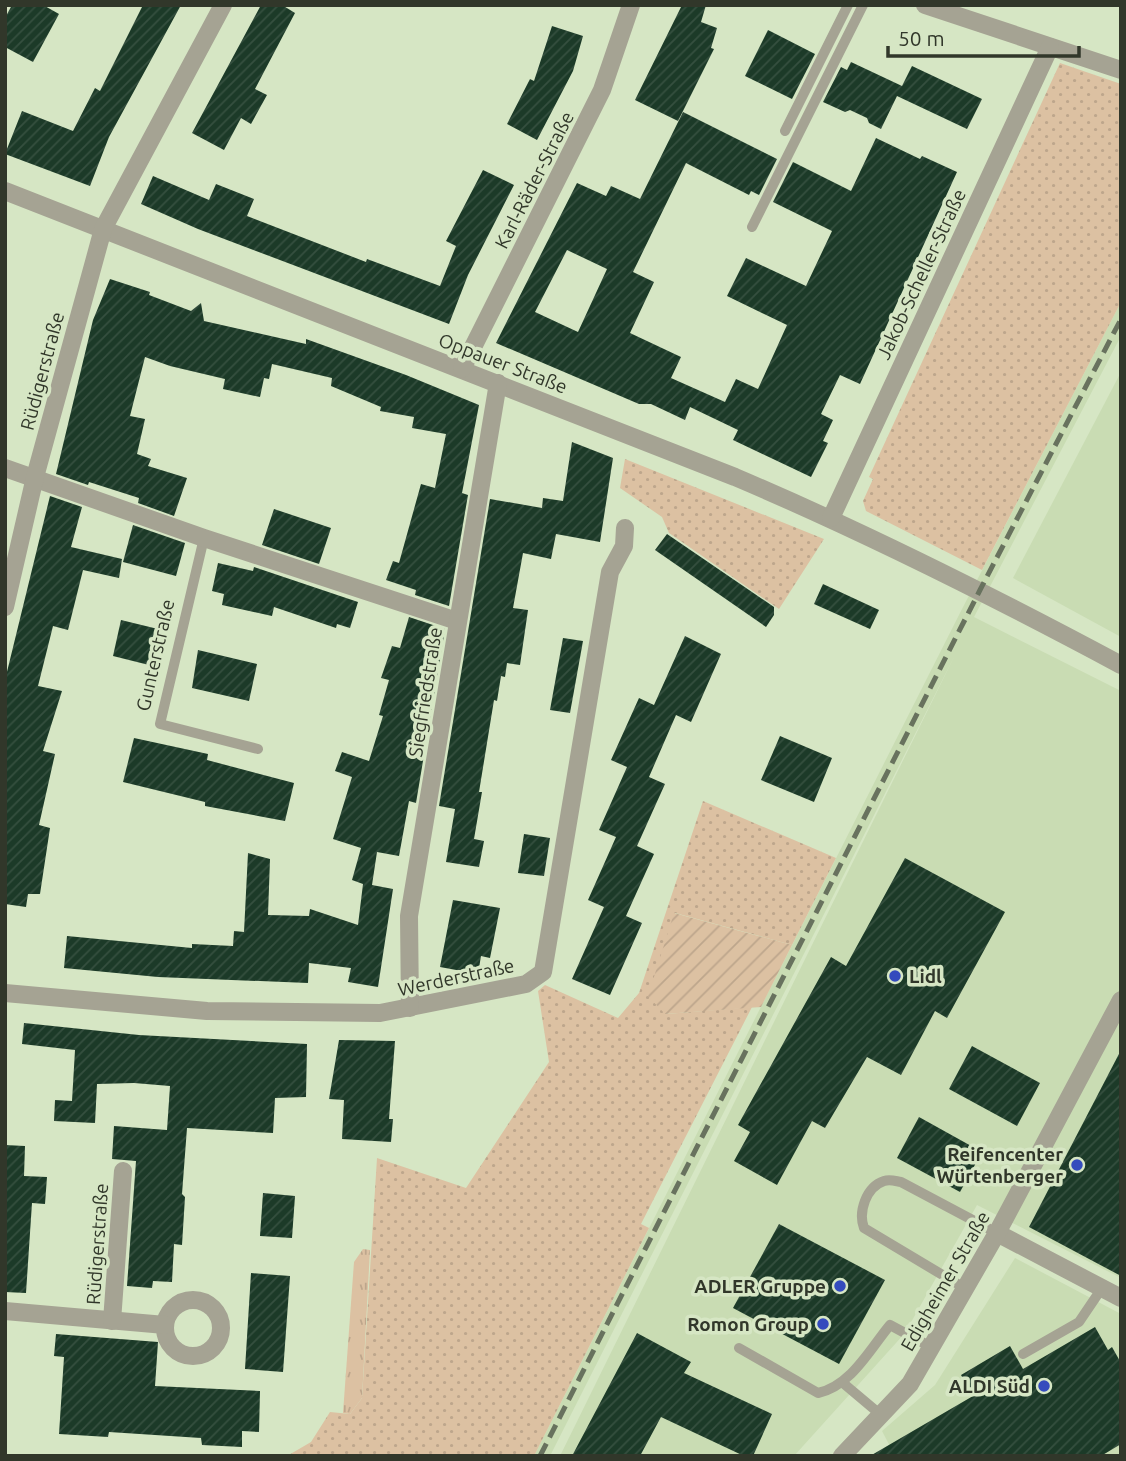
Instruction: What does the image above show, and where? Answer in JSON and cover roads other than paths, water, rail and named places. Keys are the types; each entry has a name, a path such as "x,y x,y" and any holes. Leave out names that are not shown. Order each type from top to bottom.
{"street":[{"name":"Rüdigerstraße","path":"5,607 35,477 103,229 223,5"},
{"name":"Karl-Räder-Straße","path":"462,369 602,90 631,5"},
{"path":"925,5 1121,70"},
{"name":"Jakob-Scheller-Straße","path":"831,518 1050,47"},
{"name":"Oppauer Straße","path":"5,191 625,432 831,518 980,590 1121,665"},
{"name":"Siegfriedstraße","path":"410,1008 409,916 498,383"},
{"path":"5,467 204,538 457,621"},
{"name":"Werderstraße","path":"5,993 207,1011 367,1014 526,984 543,972 610,572 624,546 625,528"},
{"name":"Edigheimer Straße","path":"842,1456 910,1384 997,1233 1121,1000"},
{"name":"Rüdigerstraße","path":"113,1321 123,1171"},
{"path":"997,1233 1121,1298"},
{"name":"Rüdigerstraße","path":"5,1311 165,1325"}],"lane":[{"path":"785,131 848,5"},
{"path":"752,227 863,5"},
{"name":"Gunterstraße","path":"204,538 160,724 258,748"},
{"path":"966,1289 864,1228 860,1218 864,1202 876,1185 887,1179 901,1182 997,1233"},
{"path":"1023,1354 1079,1322 1102,1288"},
{"path":"739,1348 818,1392 830,1390 843,1383 890,1325 931,1347"},
{"path":"843,1383 881,1415"}],"railway":[{"path":"540,1456 980,590 1121,319"}],"place":[{"name":"Lidl","path":"895,976"},
{"name":"Reifencenter Würtenberger","path":"1077,1165"},
{"name":"ADLER Gruppe","path":"840,1286"},
{"name":"Romon Group","path":"823,1324"},
{"name":"ALDI Süd","path":"1044,1386"}]}
